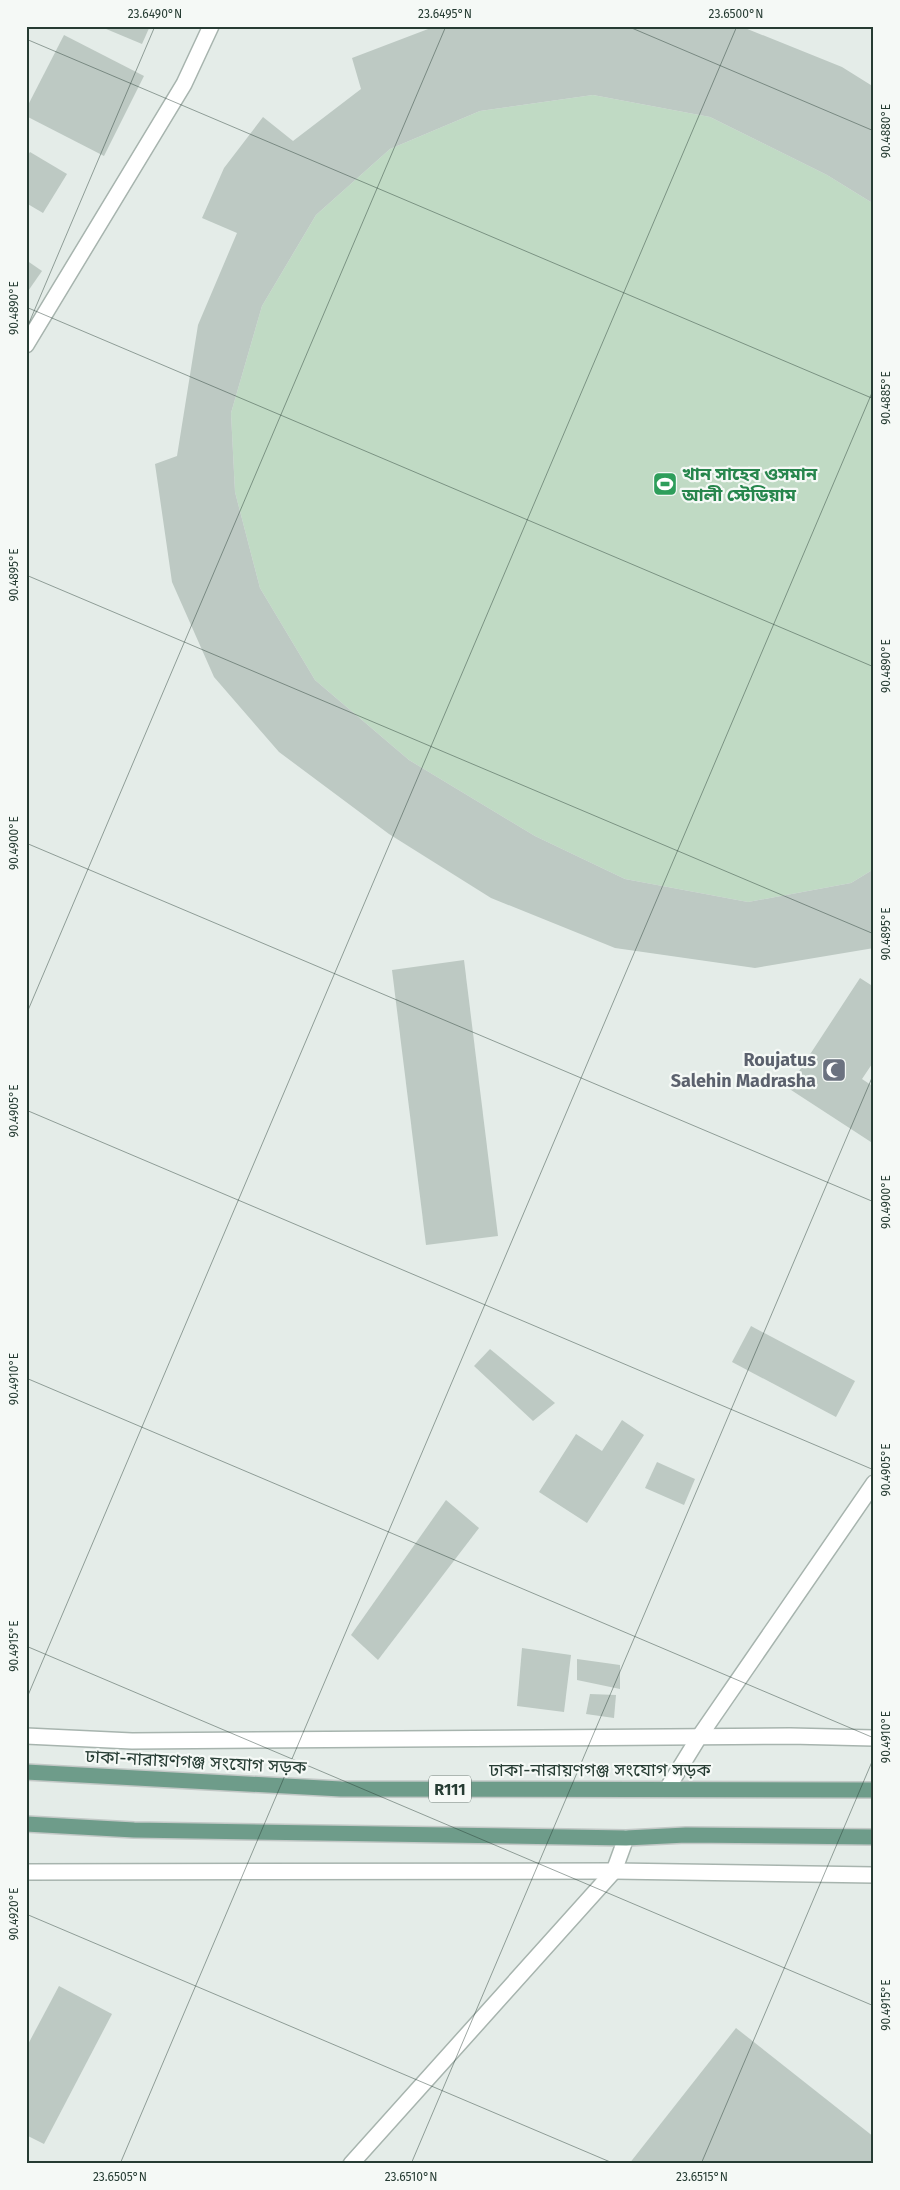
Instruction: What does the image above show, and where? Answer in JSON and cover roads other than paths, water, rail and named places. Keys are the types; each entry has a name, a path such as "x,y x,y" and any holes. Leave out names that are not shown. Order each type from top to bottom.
{"main road":[{"name":"ঢাকা-নারায়ণগঞ্জ সংযোগ সড়ক","path":"26,1772 341,1789 874,1790"},
{"path":"26,1824 134,1830 626,1838 686,1835 874,1837"}],"street":[{"path":"26,345 184,84 211,26"},
{"path":"667,1789 699,1737 874,1484"},
{"path":"26,1736 132,1741 699,1737 874,1738"},
{"path":"351,2164 614,1871 626,1838"},
{"path":"26,1872 614,1871 874,1875"}],"place":[{"name":"খান সাহেব ওসমান আলী স্টেডিয়াম","path":"665,484"},
{"name":"Roujatus Salehin Madrasha","path":"834,1070"}]}
